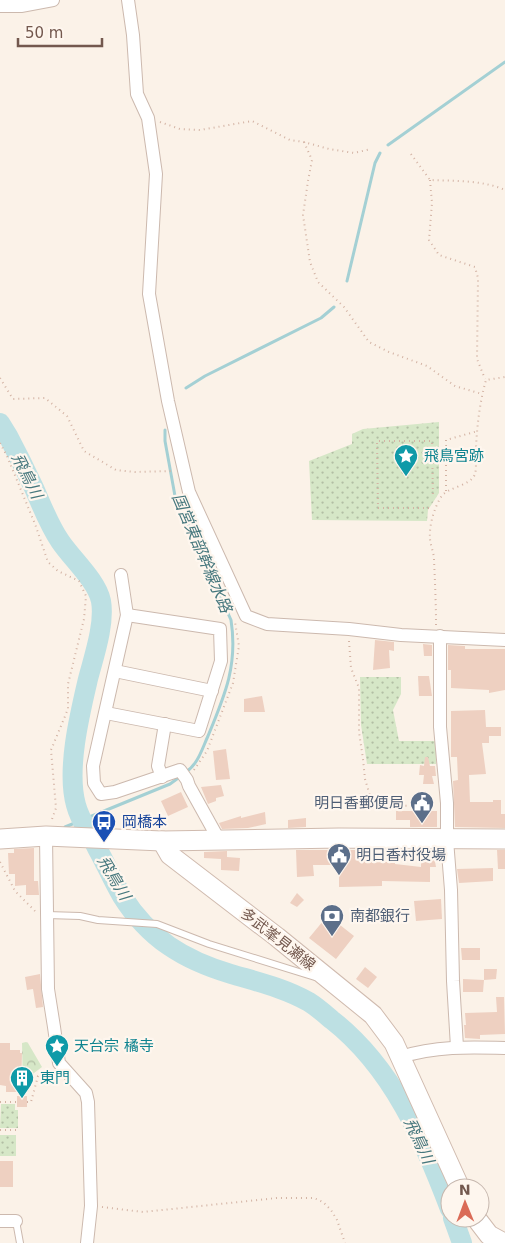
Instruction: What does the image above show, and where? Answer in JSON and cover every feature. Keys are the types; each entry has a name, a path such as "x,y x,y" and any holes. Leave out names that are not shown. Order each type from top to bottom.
{"main road":[{"path":"0,839 46,836 162,841 339,838 505,839"},
{"name":"多武峯見瀬線","path":"162,841 170,855 373,1015 394,1043 455,1178"},
{"path":"484,1228 489,1235 504,1243"}],"street":[{"path":"0,6 21,6 53,0"},
{"path":"128,0 133,35 137,94 148,118 156,174 149,294 168,401 189,492 246,616 267,624 349,629 401,635 505,640"},
{"path":"121,575 127,615 93,766 94,783 101,794 115,792 162,777 183,775 219,840"},
{"path":"106,713 199,731 221,661 220,629 127,615"},
{"path":"440,636 440,727 447,803 447,840 451,890 457,1047"},
{"path":"115,671 212,691"},
{"path":"162,777 158,766 165,724"},
{"path":"46,836 48,989 60,1063 86,1093 88,1102 90,1206 87,1243"},
{"path":"401,1057 417,1052 457,1047 505,1048"},
{"path":"0,1221 16,1221"}],"lane":[{"path":"47,915 154,923 209,944 317,978 323,974"},
{"path":"16,1221 20,1243"}],"path":[{"path":"148,118 180,129 200,130 252,121 290,140 354,153 371,149"},
{"path":"304,142 312,160 304,215 310,262 318,282 344,307 369,342 389,352 427,366 455,386 482,394"},
{"path":"411,154 430,180 432,203 429,240 439,255 475,267 478,278 477,359 486,380 482,394 475,474 473,478 446,491 441,497 434,514 430,538 434,555 436,627 440,636"},
{"path":"430,180 480,184 505,190"},
{"path":"486,380 505,377"},
{"path":"0,378 12,399 45,398 67,416 84,451 116,470 135,472 174,471"},
{"path":"446,491 446,440 478,431"},
{"path":"429,508 378,508 377,441 432,441 433,498"},
{"path":"0,443 35,524 48,562 58,572 79,581 86,596 84,619 68,684 68,709 51,750 56,808 46,836"},
{"path":"349,629 351,668 359,688 359,732 364,779 370,796 399,807 447,803"},
{"path":"0,862 15,891 34,910 47,915"},
{"path":"27,1102 31,1102 38,1076 60,1063"},
{"path":"0,1102 16,1102"},
{"path":"0,1130 20,1130"},
{"path":"90,1206 124,1208 143,1212 277,1198 314,1198 323,1202 332,1210 345,1243"}],"green space":[{"path":"439,422 439,493 428,510 427,521 312,520 309,461 352,444 352,434 363,429"},
{"path":"360,677 401,677 401,694 393,710 399,741 436,741 436,764 367,764 361,725"},
{"path":"26,1042 42,1067 34,1073 28,1092 23,1090 22,1043"},
{"path":"1,1104 15,1104 15,1110 18,1110 18,1128 0,1128"},
{"path":"0,1135 16,1135 16,1156 0,1156"}],"building":[{"path":"375,640 394,642 394,651 389,650 390,668 373,670"},
{"path":"423,644 432,645 432,656 424,656"},
{"path":"448,645 465,646 465,649 505,649 505,690 489,693 489,690 451,688 451,670 448,670"},
{"path":"418,676 429,676 432,696 419,696"},
{"path":"262,696 265,712 244,712 244,699"},
{"path":"485,710 486,727 501,727 501,736 489,736 489,743 482,743 486,774 469,775 470,802 501,800 501,814 505,814 505,828 455,827 453,781 458,780 457,757 451,757 451,711"},
{"path":"226,749 230,779 216,780 213,751"},
{"path":"425,757 428,757 430,766 435,766 436,776 432,776 434,784 423,784 424,775 419,775 420,765 424,766"},
{"path":"221,785 224,796 216,798 216,801 208,804 201,787"},
{"path":"181,792 188,807 168,816 161,801"},
{"name":"明日香郵便局","path":"396,811 437,811 437,827 410,827 410,820 396,820"},
{"path":"265,812 266,824 248,828 222,829 219,823 241,816 241,818"},
{"path":"306,818 306,827 288,828 288,820"},
{"path":"34,848 34,881 38,881 39,895 26,895 26,885 15,886 15,874 9,874 8,853 14,853 14,849"},
{"path":"296,850 385,850 384,862 421,867 421,856 434,856 436,867 430,867 430,882 382,881 382,886 339,887 339,865 313,865 314,876 297,877"},
{"path":"497,850 505,850 505,869 498,869"},
{"path":"227,851 227,857 240,858 239,871 221,870 221,859 204,858 204,852"},
{"path":"493,868 493,881 459,883 457,869"},
{"path":"297,893 304,900 297,907 290,903"},
{"path":"441,899 442,919 416,921 414,901"},
{"name":"南都銀行","path":"332,914 343,922 340,925 354,936 336,959 309,938 328,915"},
{"path":"461,948 480,948 480,960 462,960"},
{"path":"365,967 377,977 368,988 356,979"},
{"path":"484,969 497,969 496,979 484,980"},
{"path":"40,974 43,1007 36,1008 33,989 27,990 25,977"},
{"path":"463,979 484,980 483,992 463,992"},
{"path":"496,997 504,997 505,1034 480,1035 480,1039 465,1038 465,1013 497,1012"},
{"path":"0,1043 10,1043 10,1050 20,1050 20,1053 22,1053 21,1092 6,1092 6,1086 0,1085"},
{"name":"東門","path":"17,1096 27,1096 27,1107 17,1107"},
{"path":"0,1161 13,1161 13,1187 0,1187"}],"waterway":[{"name":"国営東部幹線水路","path":"388,145 505,62"},
{"name":"国営東部幹線水路","path":"347,281 375,163 380,153"},
{"name":"国営東部幹線水路","path":"186,388 205,376 321,318 334,307"},
{"name":"飛鳥川","path":"0,423 34,488 52,528 99,593 102,620 75,742 73,791 80,816 122,896 156,936 183,955 214,968 300,997 318,1008 353,1039 389,1082 404,1106 440,1183"},
{"name":"国営東部幹線水路","path":"165,430 165,441 175,496 231,620 233,636 231,666 225,693 199,756 194,765 186,772"},
{"name":"国営東部幹線水路","path":"65,827 170,784 181,776"},
{"name":"飛鳥川","path":"457,1228 462,1243"}],"place":[{"name":"飛鳥宮跡","path":"406,477"},
{"name":"明日香郵便局","path":"422,824"},
{"name":"岡橋本","path":"104,843"},
{"name":"明日香村役場","path":"339,876"},
{"name":"南都銀行","path":"332,937"},
{"name":"天台宗 橘寺","path":"57,1067"},
{"name":"東門","path":"22,1099"}]}
